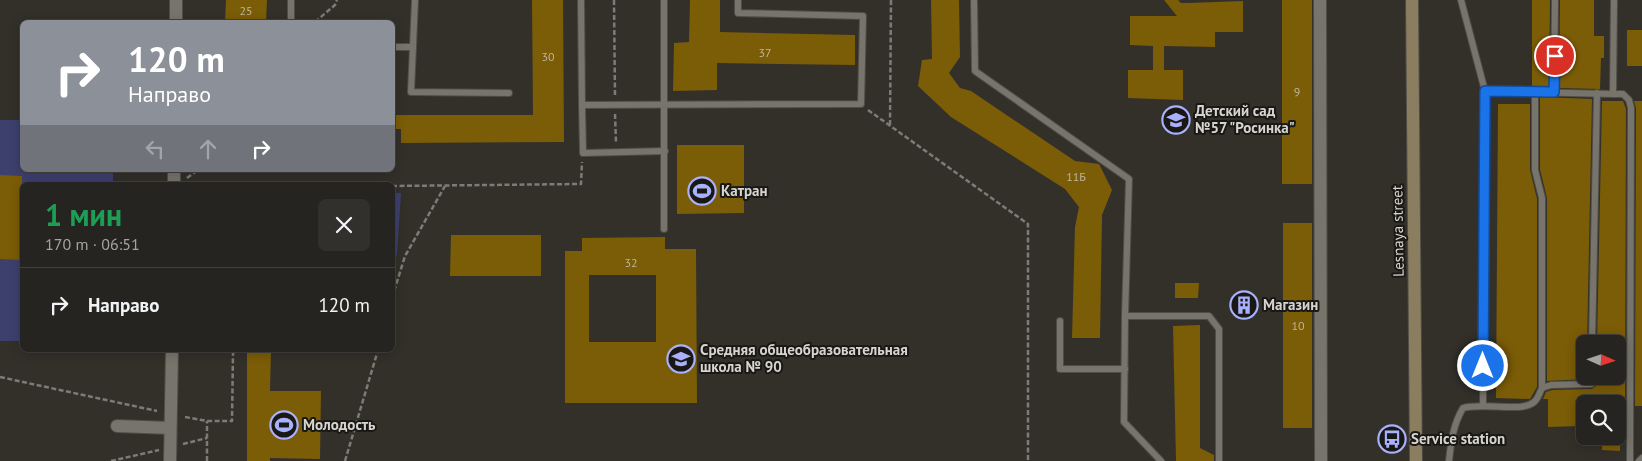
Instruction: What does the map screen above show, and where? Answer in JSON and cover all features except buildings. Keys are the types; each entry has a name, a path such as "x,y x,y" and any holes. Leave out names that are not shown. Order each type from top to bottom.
{"main road":[{"name":"Lesnaya street","path":"1412,0 1416,461"}],"street":[{"path":"176,0 177,20"},
{"path":"1320,0 1321,461"},
{"path":"170,461 172,352"},
{"path":"117,426 170,428"}],"lane":[{"path":"291,0 291,20"},
{"path":"414,0 411,92 509,93"},
{"path":"581,0 582,153 664,151"},
{"path":"664,0 664,229"},
{"path":"582,105 860,104 863,16 738,13 738,0"},
{"path":"974,0 975,71 1129,179 1124,422 1161,461"},
{"path":"1461,0 1485,91 1483,405"},
{"path":"1554,92 1556,0"},
{"path":"1613,94 1614,0"},
{"path":"395,47 413,47"},
{"path":"1485,91 1623,94 1629,100 1631,108 1630,461"},
{"path":"1449,461 1452,434 1463,408 1483,405 1525,407 1535,402 1542,388 1542,198 1535,170 1535,92"},
{"path":"1592,335 1597,93"},
{"path":"1125,316 1209,316 1219,329 1219,461"},
{"path":"1060,320 1060,369 1125,370"},
{"path":"1542,388 1576,385"},
{"path":"1639,461 1642,458"}],"path":[{"path":"318,20 335,5 337,0"},
{"path":"614,0 616,152"},
{"path":"890,125 891,0"},
{"path":"860,104 1028,224 1028,461"},
{"path":"395,186 581,184 582,153"},
{"path":"395,288 405,256 445,186"},
{"path":"0,377 170,414 207,421 232,421 234,352"},
{"path":"345,461 377,352"},
{"path":"207,421 207,461"}],"shaded area":[{"path":"0,120 20,120 20,172 113,172 113,182 20,182 20,341 0,341"},
{"path":"395,193 401,193 395,261"}],"place":[{"name":"Детский сад №57 \"Росинка\"","path":"1176,120"},
{"name":"Катран","path":"702,191"},
{"name":"Магазин","path":"1244,305"},
{"name":"Средняя общеобразовательная школа № 90","path":"681,359"},
{"name":"Молодость","path":"284,425"},
{"name":"Service station","path":"1392,439"}],"route":[{"path":"1483,366 1485,91 1554,92 1555,56"}]}
